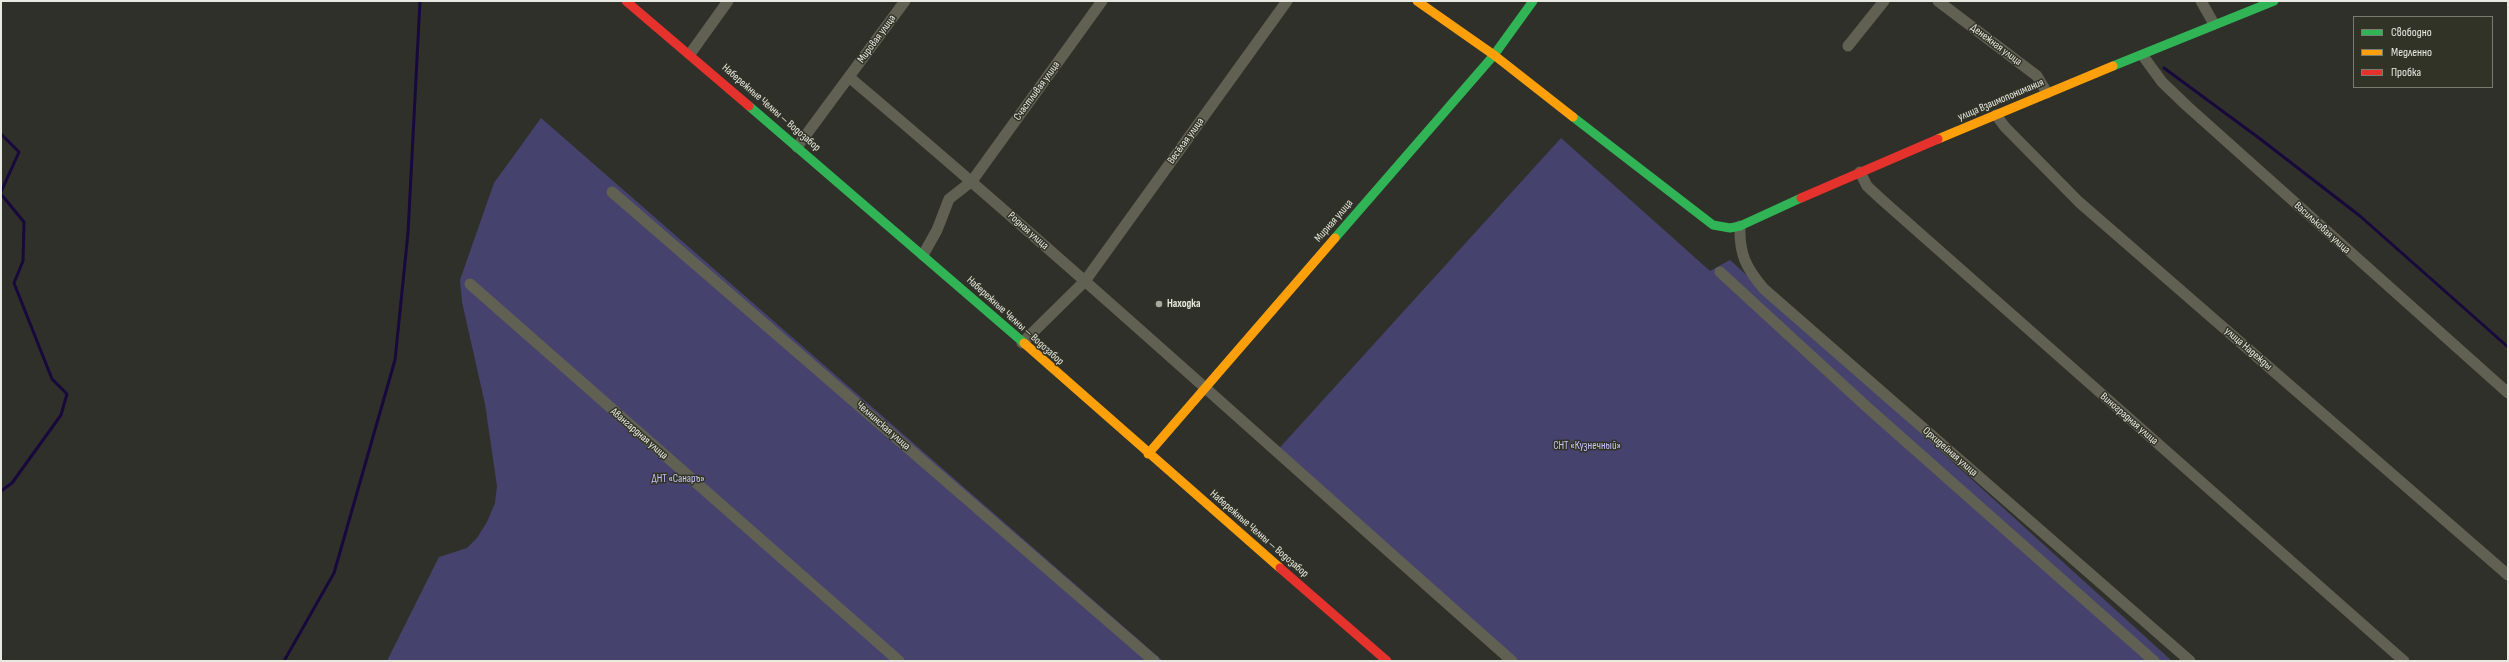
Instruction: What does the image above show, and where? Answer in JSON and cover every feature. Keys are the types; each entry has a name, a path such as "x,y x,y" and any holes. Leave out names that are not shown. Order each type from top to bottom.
{"street":[{"name":"Набережные Челны — Водозабор","path":"626,1 690,54 923,255 1148,454 1387,661"},
{"path":"690,54 728,1"},
{"name":"Мировая улица","path":"797,147 905,1"},
{"name":"Счастливая улица","path":"923,255 937,230 949,200 972,181 1102,1"},
{"name":"Весёлая улица","path":"1022,343 1085,281 1286,1"},
{"path":"1416,1 1494,55 1712,225 1740,226"},
{"name":"Мирная улица","path":"1148,454 1494,55 1533,1"},
{"path":"1848,46 1884,1"},
{"name":"Денежная улица","path":"1938,1 2037,76 2047,93"},
{"path":"2201,1 2214,24"},
{"name":"улица Взаимопонимания","path":"1740,226 1860,172 2047,93 2143,56 2214,24 2274,1"},
{"name":"Васильковая улица","path":"2143,56 2162,82 2187,106 2508,393"},
{"name":"Родная улица","path":"849,77 972,181 1206,387 1321,492 1512,661"},
{"name":"улица Надежды","path":"1996,115 2005,127 2079,202 2508,575"},
{"name":"Виноградная улица","path":"1860,172 1867,186 1893,210 2404,661"},
{"name":"Челнинская улица","path":"612,192 1154,661"},
{"name":"Орхидейная улица","path":"1740,226 1740,247 1746,264 1764,290 2190,661"},
{"path":"1720,272 1868,408 2154,661"},
{"name":"Авангардная улица","path":"470,284 899,661"}],"green space":[{"name":"ДНТ «Санаръ»","path":"541,118 1163,661 387,661 439,557 467,548 477,538 487,522 495,503 497,486 485,404 462,302 460,280 494,183"},
{"name":"СНТ «Кузнечный»","path":"1561,138 1710,271 1730,260 2172,661 1508,661 1274,454"}],"waterway":[{"path":"284,661 334,573 395,360 408,233 420,1"},
{"path":"2164,68 2259,138 2360,216 2508,347"},
{"path":"1,134 19,152 1,192"},
{"path":"1,194 24,222 23,261 14,283 52,379 67,394 61,415 12,483 1,491"}],"traffic: fast":[{"path":"1335,238 1494,55 1533,1"},
{"path":"2113,66 2274,1"},
{"path":"749,106 1024,343"},
{"path":"1573,117 1713,225 1730,228 1740,226 1801,198"}],"traffic: slow":[{"path":"1417,1 1494,55 1573,117"},
{"path":"1938,139 2113,66"},
{"path":"1148,454 1335,238"},
{"path":"1024,343 1280,568"}],"traffic: jam":[{"path":"626,1 749,106"},
{"path":"1801,198 1938,139"},
{"path":"1280,568 1387,661"}],"place":[{"name":"Находка","path":"1159,304"}]}
